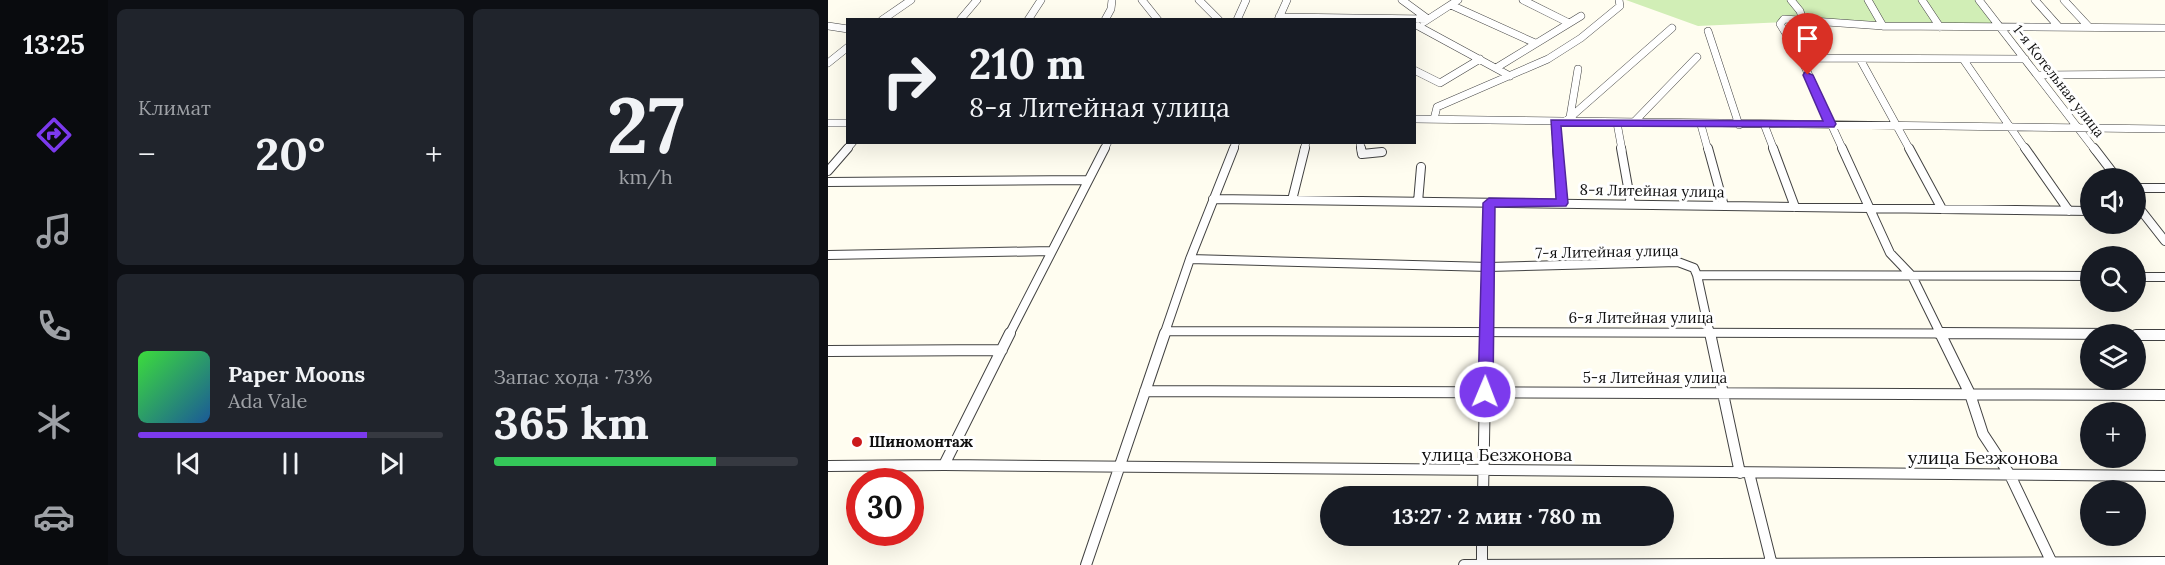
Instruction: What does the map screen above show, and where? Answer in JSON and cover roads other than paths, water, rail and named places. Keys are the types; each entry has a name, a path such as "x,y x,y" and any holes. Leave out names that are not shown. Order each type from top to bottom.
{"street":[{"path":"885,18 911,0"},
{"path":"962,18 977,0"},
{"path":"1029,18 1041,0"},
{"path":"1106,18 1111,9 1112,0"},
{"path":"1142,0 1156,18"},
{"path":"1199,0 1217,18"},
{"path":"1239,18 1246,0"},
{"path":"1278,18 1287,0"},
{"path":"1402,0 1428,19"},
{"path":"1458,0 1416,27 1510,76"},
{"path":"1523,0 1569,23"},
{"path":"1434,119 1437,107 1548,59 1581,38 1620,6 1619,0"},
{"path":"1791,0 1800,11 1803,20"},
{"path":"1868,0 1883,26"},
{"path":"1922,0 1940,27"},
{"name":"1-я Котельная улица","path":"1979,0 2109,168"},
{"path":"2035,0 2059,27"},
{"path":"2064,0 2089,27"},
{"path":"1450,4 1535,43"},
{"path":"1496,68 1581,16"},
{"path":"1416,19 1428,19"},
{"path":"2053,564 2010,475 1983,434 1970,394 1912,276 1890,253 1801,58 1780,24 1784,19 1883,26 2165,28"},
{"path":"828,26 846,29"},
{"path":"1568,120 1672,28"},
{"path":"1708,31 1739,125"},
{"path":"828,63 846,48"},
{"path":"1634,122 1697,57"},
{"path":"1801,58 2025,59"},
{"path":"1860,58 1942,209"},
{"path":"1416,71 1440,83 1480,59"},
{"path":"1963,59 2069,211"},
{"path":"1568,120 1578,69"},
{"path":"2038,75 2165,74"},
{"path":"1416,119 1555,123 1568,120 1739,125 1830,124 2165,129"},
{"path":"828,123 846,123"},
{"path":"1555,123 1562,203"},
{"path":"1617,123 1631,204"},
{"path":"1701,124 1724,206"},
{"path":"1764,124 1795,207"},
{"path":"828,171 851,144"},
{"path":"944,465 1107,144"},
{"path":"1086,565 1190,259 1235,144"},
{"path":"1292,200 1306,144"},
{"path":"1360,144 1362,154 1382,152"},
{"path":"1418,202 1421,167"},
{"path":"828,182 1087,180"},
{"path":"2146,188 2165,188"},
{"name":"8-я Литейная улица","path":"1213,199 2080,211"},
{"path":"1483,486 1489,203"},
{"path":"2146,220 2165,241"},
{"path":"828,255 1051,251"},
{"name":"7-я Литейная улица","path":"1190,259 1489,267 1678,262 1694,268 1697,274 2080,276"},
{"path":"1697,274 1723,393 1772,564"},
{"path":"2146,277 2165,277"},
{"name":"6-я Литейная улица","path":"1167,331 2080,334"},
{"path":"2146,335 2165,335"},
{"path":"828,351 1002,350"},
{"name":"5-я Литейная улица","path":"1146,392 2165,395"},
{"name":"улица Безжонова","path":"828,466 944,465 2165,476"},
{"path":"1482,546 1482,565"},
{"path":"1464,565 2165,562"}],"place":[{"name":"Шиномонтаж","path":"857,442"}]}
